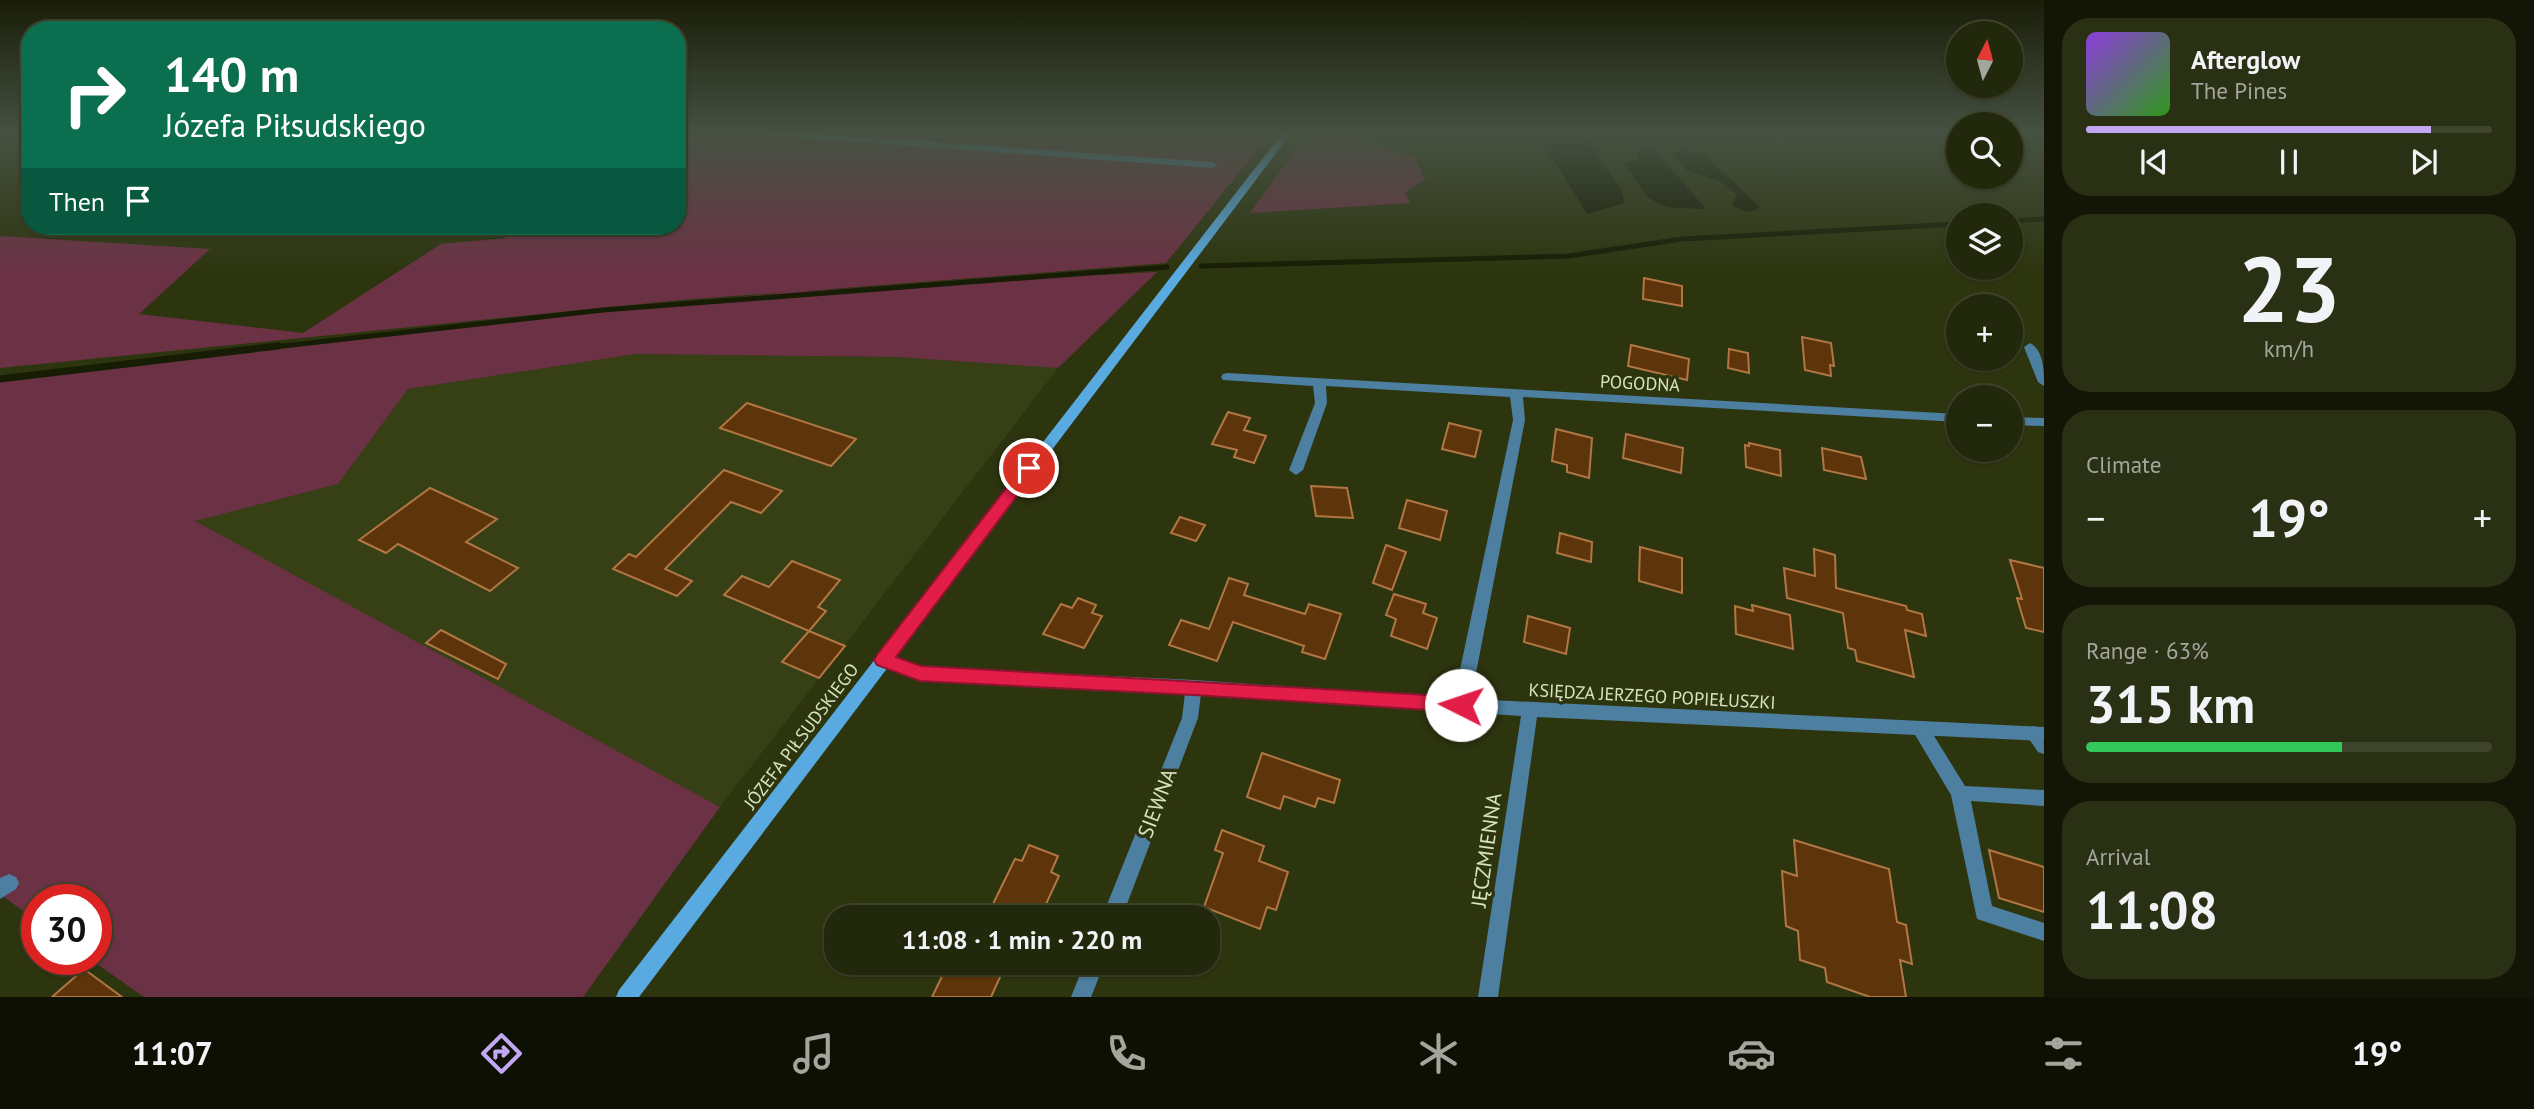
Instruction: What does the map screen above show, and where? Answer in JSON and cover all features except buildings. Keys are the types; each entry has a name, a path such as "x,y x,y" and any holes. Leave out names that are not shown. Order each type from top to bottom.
{"main road":[{"name":"JÓZEFA PIŁSUDSKIEGO","path":"626,997 1250,179"}],"street":[{"path":"2030,347 2044,382"},
{"name":"POGODNA","path":"1227,377 1946,417"},
{"path":"1296,470 1321,403 1319,382"},
{"path":"1461,705 1519,419 1516,393"},
{"path":"2023,421 2044,422"},
{"name":"KSIĘDZA JERZEGO POPIEŁUSZKI","path":"883,660 920,673 1194,687 1530,710 1920,728 2041,738"},
{"name":"SIEWNA","path":"1117,905 1190,718 1194,687"},
{"name":"JĘCZMIENNA","path":"1488,997 1530,710"},
{"path":"1920,728 1960,793 1984,912 2044,932"},
{"path":"1960,793 2044,798"},
{"path":"1081,997 1090,975"}],"shaded area":[{"path":"686,179 1234,179 1166,263 805,291 1157,272 1058,368 896,357 636,354 408,389 338,484 195,521 720,807 583,997 144,997 112,974 112,884 21,884 21,909 0,894 0,379 786,292 681,300 0,368 0,236 210,249 139,314 303,333 441,244 506,238 508,235 686,235"},
{"path":"1275,179 1425,179 1405,193 1410,203 1250,213"},
{"path":"1565,179 1614,179 1621,189 1625,203 1587,214"},
{"path":"1634,179 1680,179 1706,209 1664,206 1642,189"},
{"path":"1711,179 1730,179 1760,207 1746,211 1732,205 1737,194 1721,182"},
{"path":"636,354 896,357 1058,368 720,807 193,521 338,484 408,389"}],"waterway":[{"path":"2023,220 2044,219"},
{"path":"1201,266 1569,256 1682,239 1946,225"},
{"path":"265,348 603,310 1167,267"},
{"path":"0,379 278,346"}],"route":[{"path":"1029,468 883,660 920,673 1194,687 1461,705"}]}
